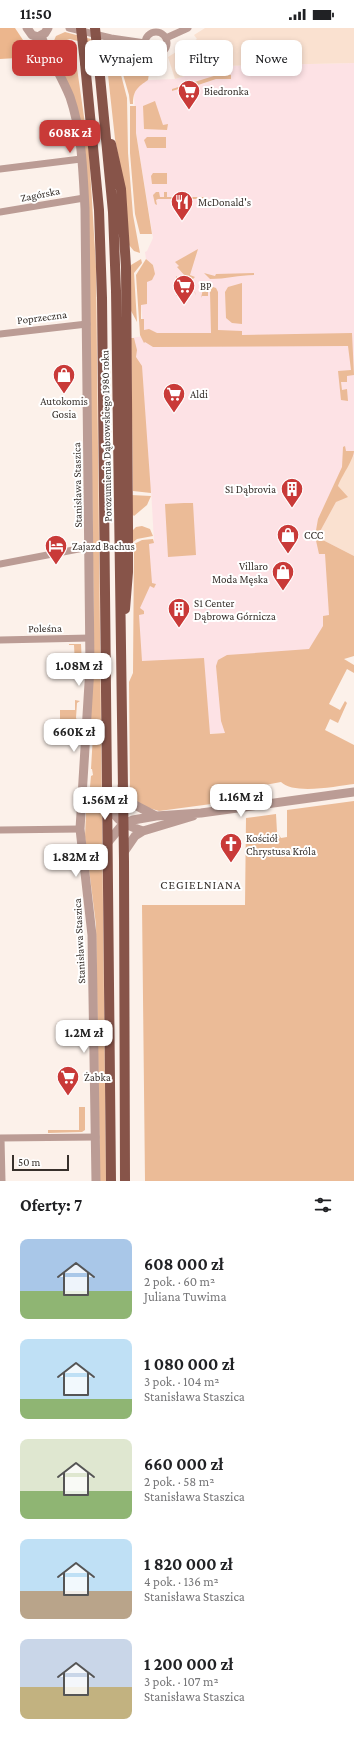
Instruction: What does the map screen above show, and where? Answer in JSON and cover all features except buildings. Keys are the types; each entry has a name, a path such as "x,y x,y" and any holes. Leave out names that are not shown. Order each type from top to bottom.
{"main road":[{"name":"Porozumienia Dąbrowskiego 1980 roku","path":"81,28 95,159 101,255 111,1181"},
{"name":"Porozumienia Dąbrowskiego 1980 roku","path":"95,28 113,212 116,284 124,852 126,1181"}],"street":[{"path":"27,28 32,35 41,36 46,33 48,28"},
{"path":"69,28 125,40"},
{"path":"146,40 147,36 154,32 161,32 166,38 188,28"},
{"name":"Stanisława Staszica","path":"41,36 70,99 76,120 84,198 87,324 90,638 89,693 80,829 92,935 96,1181"},
{"path":"0,169 81,159"},
{"name":"Zagórska","path":"0,212 84,198"},
{"name":"Poprzeczna","path":"0,334 87,324"},
{"path":"0,564 89,547"},
{"name":"Poleśna","path":"0,640 90,638"},
{"path":"122,785 133,804 156,816"},
{"path":"108,842 123,824 134,820 156,816 201,813 354,792"},
{"path":"107,803 114,816 123,824 143,831"},
{"path":"124,852 135,836 143,831 181,821 201,813"},
{"path":"0,830 80,829"},
{"path":"2,1181 1,1138 96,1137"}],"shaded area":[{"path":"0,28 15,28 23,40 12,40 12,58 0,59"},
{"path":"205,28 354,28 354,63 302,64 302,40 241,40 241,65 233,66 233,40 195,40 197,39 194,35"},
{"path":"65,32 95,40 85,40 85,43 70,39 54,40 56,36"},
{"path":"175,53 175,76 185,76 175,79 168,57"},
{"path":"354,63 354,455 343,473 348,497 317,537 354,556 319,649 226,733 203,734 138,664 138,558 147,542 154,541 151,489 136,472 131,338 144,336 141,304 147,304 147,281 154,266 146,259 145,252 147,251 153,238 136,133 134,94 139,85 148,80 175,79 185,76 233,76 233,66 241,65 241,76 302,76 302,64"},
{"path":"77,68 89,152 96,267 106,1181 100,1181 96,925 85,837 87,787 90,787 91,776 93,775 91,769 93,735 90,735 94,631 88,196 85,153 60,76 77,76"},
{"path":"108,76 121,76 127,98 128,153 133,215 140,253 134,251 129,245 123,180 115,139"},
{"path":"123,76 149,76 148,80 135,92 133,104 130,104"},
{"path":"214,76 231,76 231,79 216,79 189,88 188,86 172,91 172,89"},
{"path":"155,101 163,125 168,124 167,130 144,129 143,106"},
{"path":"130,106 136,106 136,133 152,234 140,234 135,214 130,153"},
{"path":"147,137 166,137 166,148 147,148 144,140"},
{"path":"153,173 167,173 167,184 152,184 151,176"},
{"path":"156,192 159,192 160,197 164,197 164,192 167,192 167,197 207,197 209,203 205,205 201,199 158,199 156,200 157,205 155,204 153,195"},
{"path":"198,249 190,275 195,277 192,280 186,277 177,267 179,266 175,262"},
{"path":"141,259 142,263 134,273 137,322 130,309 131,265"},
{"path":"146,259 153,265 155,274 152,280 147,282 147,304 141,305 141,319 144,319 144,330 149,329 157,333 211,333 210,292 208,292 208,296 202,296 201,298 203,289 210,286 216,288 218,292 218,330 242,331 242,335 352,333 354,375 347,376 347,382 341,382 342,390 347,389 348,401 341,400 338,371 351,370 348,346 153,347 145,342 144,343 140,335 136,275"},
{"path":"204,273 215,276 216,274 254,273 254,275 210,279"},
{"path":"176,276 194,292 189,292 188,296 176,296"},
{"path":"242,283 242,324 232,323 226,318 225,292 228,287"},
{"path":"131,338 134,338 137,350 136,357 142,366 151,493 133,491"},
{"path":"345,446 346,451 354,451 350,463 338,486 348,497 336,502 317,537 354,556 354,656 344,659 354,665 354,673 347,669 329,704 340,710 345,701 347,703 338,723 330,719 325,730 354,745 354,784 327,788 305,789 287,786 281,782 265,785 264,793 256,798 159,811 139,805 131,794 130,788 129,682 133,673 134,544 142,540 153,539 154,543 149,544 152,583 156,584 154,588 150,586 140,608 144,611 144,614 139,615 142,661 204,658 210,734 225,733 221,721 216,666 218,660 227,655 309,649 323,626 323,616 329,615 325,554 319,554 315,536 318,519 342,467 343,447"},
{"path":"354,455 354,556 317,537 336,502 338,486 343,473"},
{"path":"131,495 151,496 147,505 134,516 132,514"},
{"path":"193,503 196,555 168,557 165,504"},
{"path":"142,526 150,529 153,536 137,539 132,543 132,531 136,527"},
{"path":"69,644 81,644 82,665 75,665 74,645"},
{"path":"75,700 80,701 77,703 76,718 79,723 60,723 60,710 75,710"},
{"path":"354,801 354,1181 145,1181 142,905 245,905 246,818 276,814 277,832 281,838 287,837 287,810"},
{"path":"79,1107 85,1107 85,1130 82,1132 48,1133 48,1130 79,1130"}],"place":[{"name":"Biedronka","path":"189,110"},
{"name":"McDonald's","path":"182,222"},
{"name":"BP","path":"184,306"},
{"name":"Autokomis Gosia","path":"64,394"},
{"name":"Aldi","path":"174,414"},
{"name":"S1 Dąbrovia","path":"292,508"},
{"name":"CCC","path":"288,554"},
{"name":"Zajazd Bachus","path":"56,566"},
{"name":"Villaro Moda Męska","path":"283,592"},
{"name":"S1 Center Dąbrowa Górnicza","path":"179,628"},
{"name":"Kościół Chrystusa Króla","path":"231,864"},
{"name":"Żabka","path":"68,1096"}],"district":[{"name":"CEGIELNIANA","path":"201,885"}]}
